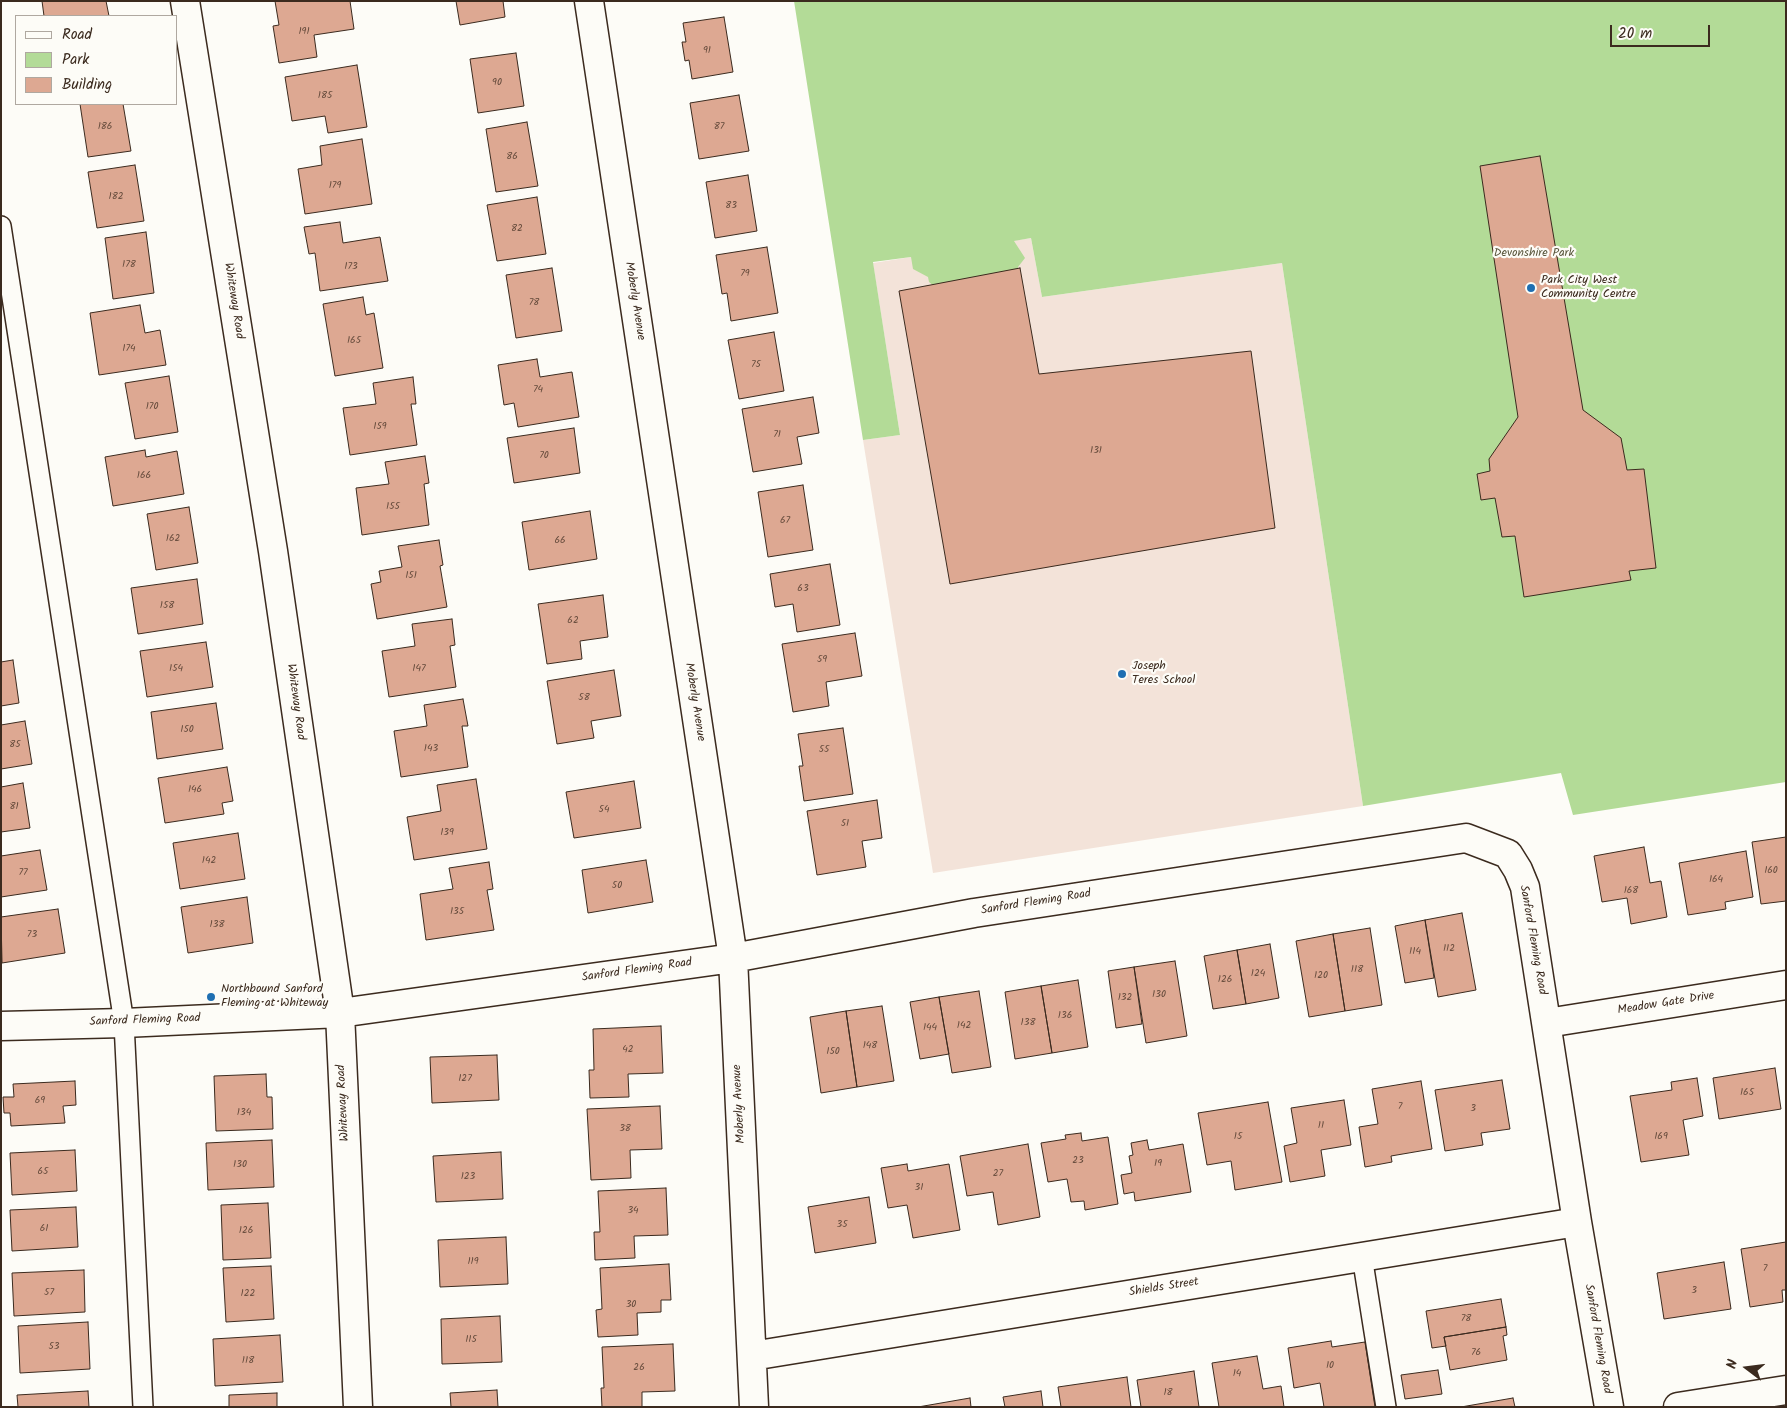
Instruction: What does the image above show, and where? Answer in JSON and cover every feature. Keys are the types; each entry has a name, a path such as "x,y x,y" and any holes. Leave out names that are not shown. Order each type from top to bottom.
{"street":[{"name":"Whiteway Road","path":"186,1 273,551 340,1012 358,1407"},
{"name":"Moberly Avenue","path":"589,1 733,958 754,1407"},
{"name":"Sanford Fleming Road","path":"1,1026 124,1023 340,1012 733,958 993,910 1466,838 1508,854 1518,870 1525,887 1577,1222 1609,1407"},
{"name":"Meadow Gate Drive","path":"1547,1023 1786,985"},
{"name":"Shields Street","path":"752,1356 1577,1222"},
{"path":"1678,1407 1786,1390"}],"lane":[{"path":"1,226 124,1023 143,1407"},
{"path":"1362,1256 1386,1407"}],"shaded area":[{"name":"Joseph Teres School","path":"1031,238 1042,297 1282,263 1363,806 933,873 863,440 900,435 873,263"}],"green space":[{"name":"Devonshire Park","path":"794,1 1786,1 1786,782 1573,815 1561,773 1363,806 1282,263 1042,297 1031,238 1014,241 1025,258 1018,267 1018,280 935,287 929,282 928,277 913,269 911,257 873,262 900,435 863,440"}],"building":[{"path":"42,1 106,1 109,15 44,15"},
{"path":"275,1 350,1 354,29 314,35 317,57 279,63 273,26 279,25"},
{"path":"456,1 503,1 505,17 460,25"},
{"path":"724,17 733,72 692,79 689,60 685,61 682,42 686,42 683,23"},
{"path":"516,53 524,106 478,113 470,59"},
{"path":"357,65 367,127 328,133 325,116 292,121 285,77"},
{"path":"739,95 749,151 699,159 690,103"},
{"path":"80,105 123,105 131,151 88,157"},
{"path":"527,122 538,186 496,192 486,129"},
{"path":"362,139 372,204 305,214 298,169 322,165 320,146"},
{"name":"Park City West Community Centre","path":"1540,156 1583,410 1621,438 1627,470 1644,469 1656,568 1629,571 1631,580 1524,597 1515,536 1502,537 1495,498 1481,500 1477,474 1490,471 1489,459 1518,417 1480,166"},
{"path":"135,165 144,221 97,228 88,172"},
{"path":"748,175 757,231 715,238 706,182"},
{"path":"537,197 546,254 497,261 487,205"},
{"path":"340,222 343,243 380,237 388,281 320,291 315,253 309,254 304,227"},
{"path":"146,232 154,293 113,299 105,238"},
{"path":"767,247 778,313 731,321 727,293 722,294 716,255"},
{"path":"552,268 562,331 516,338 506,275"},
{"path":"1020,268 1039,374 1251,351 1275,528 950,584 899,291"},
{"path":"363,297 366,315 374,313 383,368 335,376 323,304"},
{"path":"140,305 145,333 160,330 166,365 99,375 90,313"},
{"path":"774,332 784,391 739,399 728,340"},
{"path":"537,359 540,377 572,372 579,417 518,427 514,403 504,405 498,365"},
{"path":"169,376 178,432 135,439 125,383"},
{"path":"413,377 416,404 411,404 417,445 350,455 343,408 376,404 373,383"},
{"path":"813,397 819,433 797,437 802,464 753,472 742,409"},
{"path":"574,428 580,473 514,483 507,438"},
{"path":"145,450 146,457 177,451 184,494 113,506 105,457"},
{"path":"425,456 429,483 424,484 429,525 362,535 356,488 389,484 385,462"},
{"path":"803,485 813,550 768,557 758,492"},
{"path":"189,507 198,563 156,570 147,514"},
{"path":"590,511 597,559 529,570 522,522"},
{"path":"439,540 443,565 440,566 447,607 377,619 371,584 381,582 379,571 402,567 398,546"},
{"path":"830,564 840,625 797,632 793,604 775,607 770,574"},
{"path":"197,579 203,624 138,634 131,588"},
{"path":"603,595 608,637 580,641 582,659 547,664 538,604"},
{"path":"452,619 455,645 450,646 456,687 389,697 382,651 415,646 412,624"},
{"path":"855,633 862,676 826,682 829,706 793,712 782,644"},
{"path":"206,642 213,687 147,697 140,651"},
{"path":"13,660 19,703 1,706 1,662"},
{"path":"614,670 621,716 591,721 594,738 557,744 547,681"},
{"path":"463,699 468,726 462,726 468,767 401,777 394,731 427,726 424,705"},
{"path":"216,703 223,749 157,759 151,712"},
{"path":"25,721 32,764 1,769 1,725"},
{"path":"843,728 853,794 804,801 799,766 803,766 798,734"},
{"path":"227,767 233,801 222,803 224,814 165,823 158,778"},
{"path":"476,779 487,849 414,860 407,817 441,811 437,785"},
{"path":"634,781 641,828 574,838 566,792"},
{"path":"23,783 30,828 1,832 1,787"},
{"path":"877,800 882,838 862,841 866,867 817,875 807,811"},
{"path":"238,833 245,879 180,889 173,843"},
{"path":"1786,837 1786,901 1761,904 1752,842"},
{"path":"1644,847 1650,883 1661,881 1667,917 1631,924 1627,898 1602,902 1594,856"},
{"path":"40,850 47,890 1,897 1,856"},
{"path":"1746,851 1753,897 1725,902 1726,909 1688,915 1679,863"},
{"path":"646,860 653,902 588,913 582,870"},
{"path":"489,862 493,889 487,890 494,930 426,940 420,894 453,889 449,868"},
{"path":"247,897 253,943 188,953 181,907"},
{"path":"58,909 65,953 2,963 1,917"},
{"path":"1462,913 1476,990 1438,997 1425,920"},
{"path":"1425,920 1434,978 1405,983 1395,926"},
{"path":"1370,928 1382,1005 1345,1011 1333,934"},
{"path":"1333,934 1345,1011 1309,1017 1296,941"},
{"path":"1270,944 1279,998 1246,1004 1237,950"},
{"path":"1237,950 1246,1004 1213,1009 1204,956"},
{"path":"1175,961 1187,1036 1146,1043 1134,967"},
{"path":"1134,967 1142,1024 1116,1028 1108,971"},
{"path":"1078,980 1088,1047 1052,1053 1041,986"},
{"path":"1041,986 1052,1053 1015,1059 1005,992"},
{"path":"979,991 991,1067 952,1073 939,997"},
{"path":"939,997 949,1054 920,1059 910,1002"},
{"path":"882,1006 894,1081 857,1087 846,1011"},
{"path":"846,1011 857,1087 821,1093 810,1017"},
{"path":"661,1026 663,1073 628,1074 629,1097 590,1098 589,1070 594,1070 593,1029"},
{"path":"497,1055 499,1100 432,1103 430,1057"},
{"path":"1775,1068 1781,1109 1719,1119 1713,1078"},
{"path":"266,1074 267,1097 272,1097 273,1129 216,1131 214,1076"},
{"path":"1697,1078 1703,1116 1683,1120 1689,1155 1641,1162 1630,1096 1672,1090 1671,1082"},
{"path":"1502,1080 1510,1129 1481,1133 1483,1145 1445,1151 1435,1090"},
{"path":"75,1081 76,1105 63,1106 65,1123 11,1126 10,1113 4,1113 3,1097 14,1097 13,1084"},
{"path":"1421,1081 1432,1149 1391,1156 1392,1162 1365,1167 1359,1127 1378,1124 1372,1089"},
{"path":"1344,1100 1351,1145 1321,1150 1325,1176 1290,1182 1284,1146 1297,1143 1291,1108"},
{"path":"1268,1102 1282,1182 1235,1190 1231,1161 1207,1165 1198,1113"},
{"path":"660,1106 662,1149 630,1150 631,1178 591,1180 587,1109"},
{"path":"1081,1133 1082,1141 1108,1137 1118,1204 1085,1210 1084,1201 1071,1202 1067,1179 1048,1182 1041,1143 1066,1139 1065,1135"},
{"path":"272,1140 274,1187 208,1190 206,1143"},
{"path":"1147,1140 1149,1150 1183,1144 1191,1192 1135,1201 1134,1192 1124,1194 1121,1175 1132,1173 1129,1156 1133,1155 1131,1143"},
{"path":"1028,1144 1040,1217 998,1225 993,1192 967,1196 960,1156"},
{"path":"75,1150 77,1191 12,1195 10,1153"},
{"path":"501,1152 503,1199 436,1202 433,1156"},
{"path":"907,1164 908,1171 949,1164 960,1230 913,1238 907,1205 888,1208 881,1168"},
{"path":"666,1188 668,1235 634,1236 635,1258 595,1260 594,1232 600,1232 598,1191"},
{"path":"869,1197 876,1243 815,1253 808,1207"},
{"path":"268,1203 271,1258 223,1260 221,1205"},
{"path":"76,1207 78,1247 12,1251 10,1210"},
{"path":"506,1237 508,1284 440,1287 438,1240"},
{"path":"1786,1242 1786,1290 1782,1290 1783,1302 1750,1307 1741,1249"},
{"path":"1724,1262 1731,1309 1664,1319 1657,1273"},
{"path":"669,1264 671,1300 661,1300 661,1312 637,1313 638,1335 598,1337 596,1310 602,1309 600,1268"},
{"path":"271,1266 274,1319 226,1322 223,1268"},
{"path":"84,1270 85,1312 14,1316 12,1273"},
{"path":"1501,1299 1506,1327 1444,1337 1446,1346 1432,1348 1426,1311"},
{"path":"500,1316 502,1362 442,1364 441,1319"},
{"path":"88,1322 90,1369 20,1373 18,1326"},
{"path":"1506,1327 1507,1335 1503,1336 1507,1360 1450,1370 1444,1337"},
{"path":"280,1335 283,1382 215,1386 213,1339"},
{"path":"1331,1341 1332,1347 1365,1342 1375,1407 1324,1407 1320,1383 1294,1388 1288,1348"},
{"path":"673,1344 675,1391 642,1392 642,1407 602,1407 601,1388 604,1388 602,1347"},
{"path":"1257,1356 1263,1389 1281,1386 1284,1407 1219,1407 1212,1363"},
{"path":"1438,1370 1442,1394 1405,1399 1401,1375"},
{"path":"1194,1371 1199,1407 1141,1407 1137,1380"},
{"path":"1127,1377 1131,1407 1061,1407 1058,1387"},
{"path":"497,1390 498,1407 451,1407 450,1393"},
{"path":"88,1391 89,1407 18,1407 17,1395"},
{"path":"1041,1391 1043,1407 1005,1407 1003,1397"},
{"path":"277,1393 277,1407 229,1407 229,1395"},
{"path":"970,1398 971,1407 918,1407"},
{"path":"1513,1398 1515,1407 1461,1407"}],"place":[{"name":"Park City West Community Centre","path":"1531,288"},
{"name":"Joseph Teres School","path":"1122,674"},
{"name":"Northbound Sanford Fleming at Whiteway","path":"211,997"}]}
